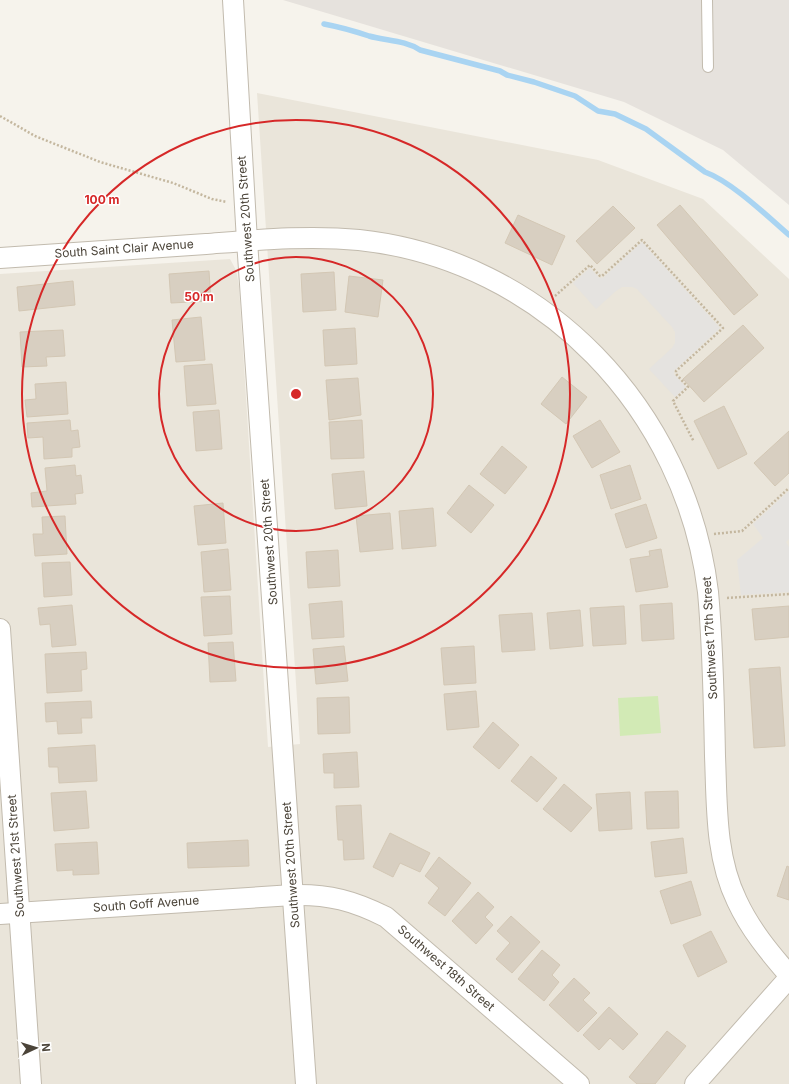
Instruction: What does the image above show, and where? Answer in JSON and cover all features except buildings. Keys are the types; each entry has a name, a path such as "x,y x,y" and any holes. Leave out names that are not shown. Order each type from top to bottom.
{"street":[{"name":"Southwest 20th Street","path":"233,0 247,241 306,1084"},
{"name":"Southwest 17th Street","path":"247,241 306,238 360,240 412,250 455,264 508,289 552,317 583,343 631,397 662,444 681,484 694,521 703,559 710,614 717,810 724,865 736,900 744,915 760,941 789,977"},
{"name":"South Saint Clair Avenue","path":"0,258 247,241"},
{"name":"Southwest 21st Street","path":"0,629 31,1084"},
{"name":"Southwest 18th Street","path":"292,895 317,894 369,909 386,917 430,953 579,1084"},
{"name":"South Goff Avenue","path":"0,914 292,895"},
{"path":"695,1084 789,977"}],"lane":[{"path":"707,0 708,67"}],"path":[{"path":"0,116 35,136 100,162 173,183 212,199 245,208"},
{"path":"552,299 590,265 600,276 602,276 642,240 723,328 676,371 676,374 688,386 673,401 694,442"},
{"path":"713,534 742,531 789,488"},
{"path":"724,598 789,594"}],"shaded area":[{"path":"283,0 789,0 789,205 723,150 624,102"},
{"path":"257,93 598,160 703,199 789,279 789,1084 0,1084 0,274 230,259 236,270 239,286 268,747 300,744"},
{"path":"642,242 720,328 674,371 674,374 686,387 675,397 649,369 672,348 675,343 675,332 672,327 637,289 632,287 622,287 596,309 573,283 590,268 599,278 603,278"},
{"path":"789,491 789,539 786,542 789,547 789,592 741,595 737,560 763,538 753,524"}],"green space":[{"path":"658,696 661,733 620,736 618,698"}],"waterway":[{"path":"324,24 347,29 375,38 402,42 420,50 500,71 507,75 534,82 575,96 598,111 615,114 646,129 705,172 726,183 789,235"}]}
